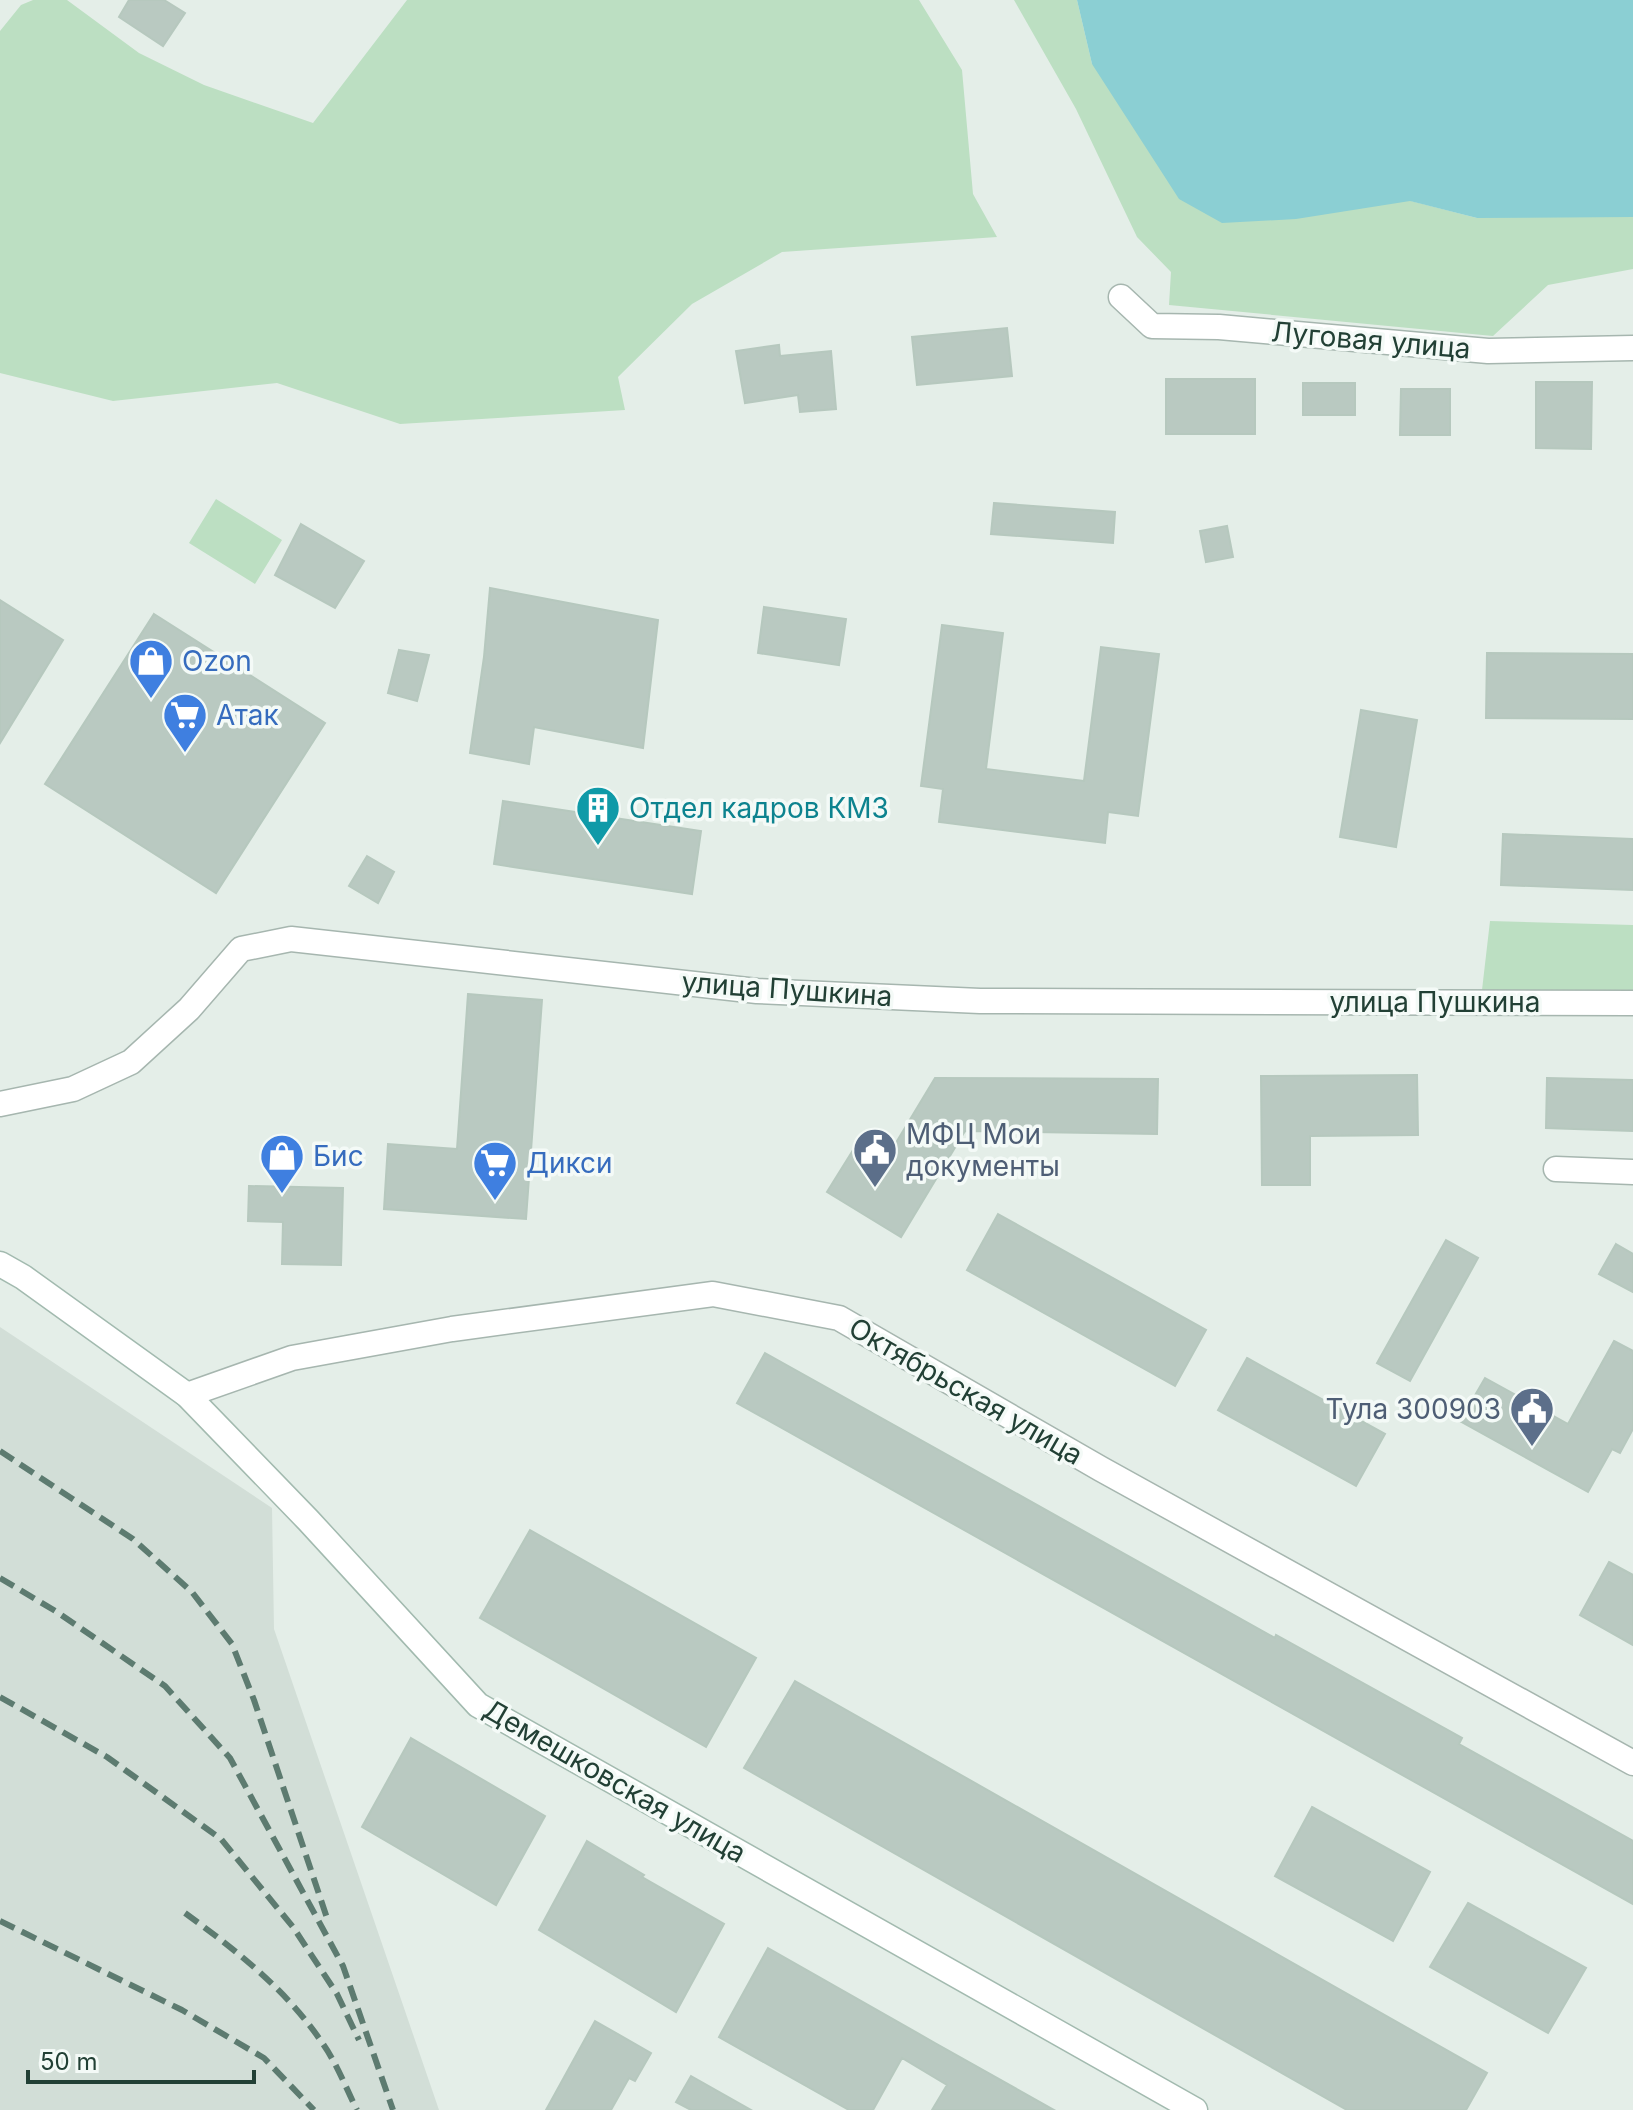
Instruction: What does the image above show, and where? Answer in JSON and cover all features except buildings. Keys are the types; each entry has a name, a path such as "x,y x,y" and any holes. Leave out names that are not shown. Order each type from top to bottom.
{"street":[{"name":"Луговая улица","path":"1121,297 1152,326 1219,327 1488,351 1633,348"},
{"name":"улица Пушкина","path":"0,1104 73,1089 131,1062 189,1009 241,949 291,939 757,991 980,1001 1633,1003"},
{"path":"1556,1169 1633,1172"},
{"name":"Демешковская улица","path":"0,1264 23,1277 187,1395 308,1520 478,1705 1195,2110"},
{"name":"Октябрьская улица","path":"187,1395 292,1358 452,1329 713,1294 839,1318 1101,1469 1633,1763"}],"shaded area":[{"path":"0,1327 272,1508 274,1629 439,2110 0,2110"}],"green space":[{"path":"33,0 67,0 139,53 204,85 313,123 407,0 919,0 962,70 973,194 997,237 782,252 692,304 618,377 625,410 400,424 277,383 113,401 0,373 0,31 21,5"},
{"path":"1014,0 1077,0 1092,64 1411,201 1477,218 1633,194 1633,269 1548,285 1493,336 1169,305 1171,272 1137,237 1076,109"},
{"path":"216,499 282,540 255,584 189,543"},
{"path":"1490,921 1633,925 1633,991 1482,990"}],"water":[{"path":"1077,0 1633,0 1633,217 1477,218 1410,201 1296,219 1222,223 1179,199 1092,64"}],"railway":[{"path":"0,1451 133,1539 192,1592 232,1644 254,1700 328,1921"},
{"path":"0,1578 57,1612 165,1686 230,1758 343,1966 393,2110"},
{"path":"0,1697 107,1757 221,1839 293,1927 337,1994 359,2040"},
{"path":"185,1913 242,1957 294,2006 328,2052 357,2110"},
{"path":"0,1921 182,2010 264,2058 314,2110"}],"place":[{"name":"Ozon","path":"151,700"},
{"name":"Атак","path":"185,754"},
{"name":"Отдел кадров КМЗ","path":"598,847"},
{"name":"МФЦ Мои документы","path":"875,1189"},
{"name":"Бис","path":"282,1195"},
{"name":"Дикси","path":"495,1202"},
{"name":"Тула 300903","path":"1532,1448"}]}
